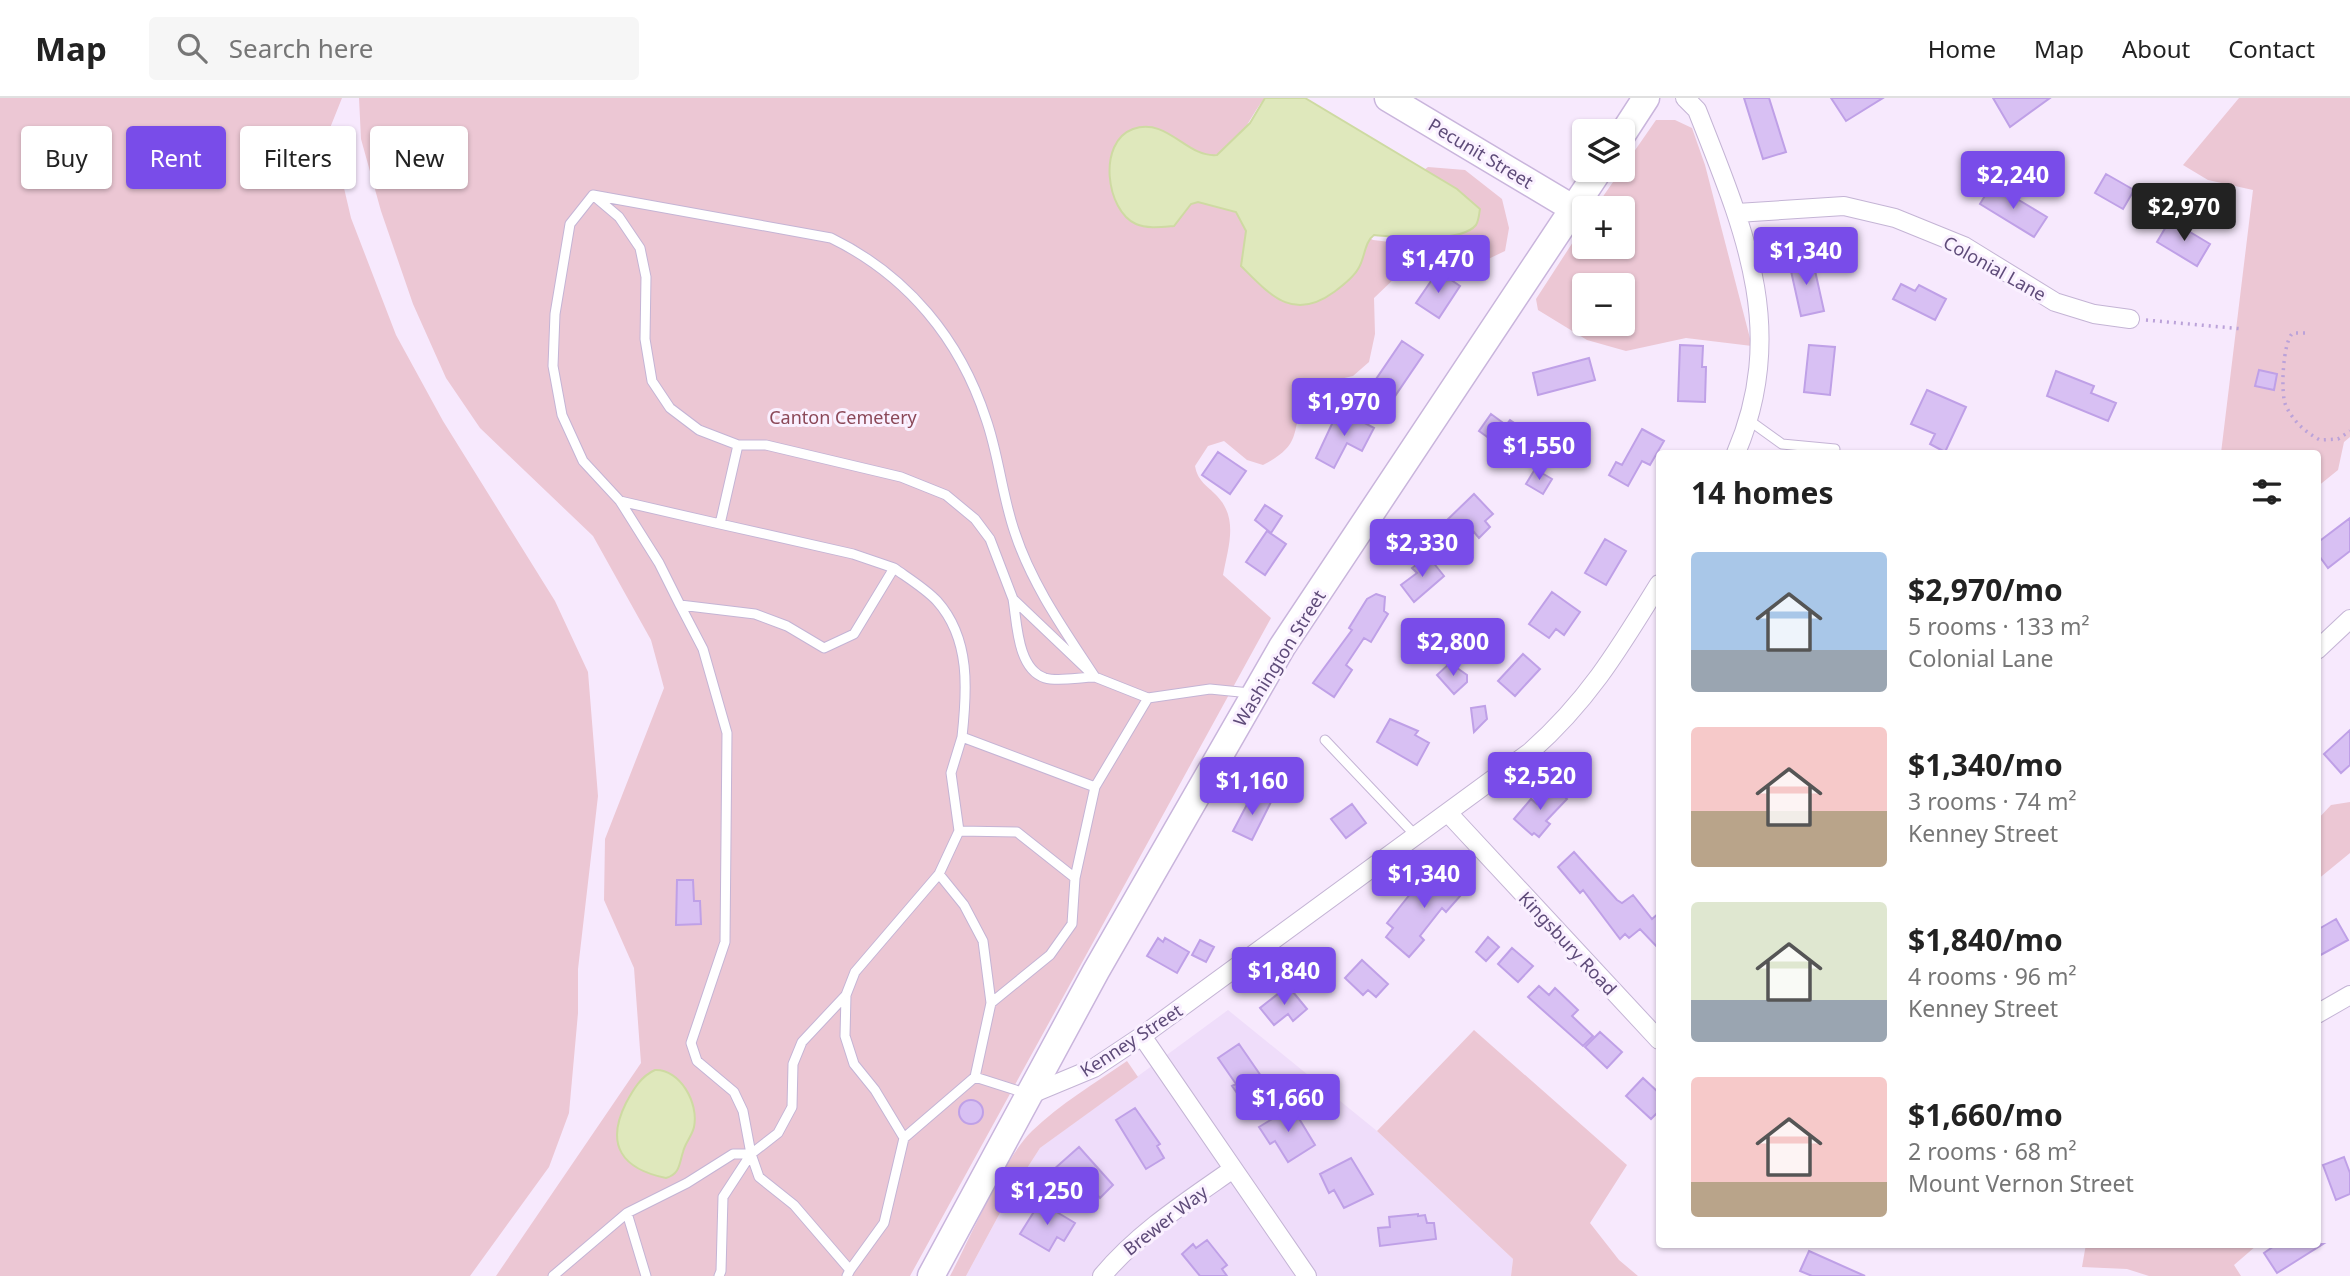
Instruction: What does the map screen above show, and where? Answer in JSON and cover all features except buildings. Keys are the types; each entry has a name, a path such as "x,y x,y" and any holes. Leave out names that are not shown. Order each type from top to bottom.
{"main road":[{"name":"Pecunit Street","path":"1388,98 1572,208"},
{"path":"1632,119 1646,98"},
{"name":"Washington Street","path":"931,1276 1096,971 1282,647 1572,212"}],"street":[{"path":"1685,98 1697,110 1737,213 1754,280 1762,337 1759,383 1750,421 1737,450"},
{"name":"Colonial Lane","path":"1737,213 1844,206 1895,218 1964,246 2055,302 2094,314 2130,318"},
{"name":"Kenney Street","path":"1029,1095 1094,1068 1142,1035 1449,814 1562,724 1605,672 1656,589"},
{"path":"2321,646 2350,619"},
{"name":"Kingsbury Road","path":"1449,814 1656,1037"},
{"path":"2321,1012 2350,995"},
{"path":"1142,1035 1307,1276"},
{"name":"Brewer Way","path":"1102,1276 1123,1251 1150,1227 1233,1170"}],"lane":[{"path":"593,195 619,217 640,248 646,277 645,339 652,381 670,408 699,430 738,444 765,444 845,462 901,477 946,495 975,519 990,539 1013,598 1020,641 1029,666 1035,673 1053,679 1095,677"},
{"path":"593,195 570,224 555,314 552,366 562,415 583,461 620,501 659,563 703,649 726,733 725,942 691,1043 697,1061 734,1092 743,1111 751,1154 759,1177 794,1205 848,1273 884,1223 904,1138 975,1077 991,1003 983,941 964,905 939,874"},
{"path":"593,195 831,238 861,253 933,316 964,362 987,419 1015,533 1049,608 1095,677"},
{"path":"1750,421 1782,444 1835,449"},
{"path":"720,524 738,444"},
{"path":"620,501 853,554 894,568 937,602 953,627 962,653 968,687 962,737 951,773 959,831 939,874 855,972 846,995 845,1035 854,1064 876,1090 904,1138"},
{"path":"680,605 755,614 787,626 824,648 854,634 894,568"},
{"path":"1013,598 1095,677 1148,698 1210,689 1255,694"},
{"path":"991,1003 1050,955 1072,924 1075,878 1095,787 1148,698"},
{"path":"962,737 1095,787"},
{"path":"1325,740 1417,837"},
{"path":"959,831 1017,832 1075,878"},
{"path":"719,1276 722,1271 723,1197 751,1154 778,1133 792,1107 793,1064 803,1042 846,995"},
{"path":"975,1077 1029,1095"},
{"path":"553,1276 627,1213 687,1183 733,1154 751,1154"},
{"path":"627,1213 646,1276"}],"path":[{"path":"2130,318 2243,329"},
{"path":"2305,333 2293,333 2285,342 2284,402 2307,433 2320,440 2328,442 2350,431"}],"shaded area":[{"path":"1265,98 1305,98 1457,189 1480,209 1476,225 1457,235 1443,237 1374,235 1368,242 1358,269 1347,282 1319,301 1294,305 1272,295 1241,266 1246,231 1236,212 1198,202 1191,204 1174,226 1140,226 1126,217 1112,192 1110,176 1110,161 1122,136 1133,129 1157,128 1196,151 1217,155 1250,123"},
{"path":"1228,1010 1377,1131 1513,1259 1511,1276 966,1276 1008,1198 1040,1148"},
{"path":"655,1070 664,1071 680,1081 694,1108 693,1130 678,1168 666,1178 651,1174 628,1161 618,1143 617,1131 626,1103 642,1080"}],"green space":[{"path":"0,98 342,98 331,126 240,126 240,189 344,189 351,218 396,335 443,421 555,601 588,672 598,796 578,969 578,1013 569,1113 549,1167 470,1276 0,1276"},
{"name":"Canton Cemetery","path":"359,98 1265,98 1242,133 1228,148 1210,156 1192,149 1339,220 1373,240 1407,244 1415,222 1413,178 1428,167 1465,170 1502,199 1509,228 1505,251 1482,262 1423,261 1396,277 1374,298 1375,334 1369,362 1353,376 1327,382 1301,400 1295,432 1283,452 1263,465 1247,460 1224,441 1208,446 1195,466 1201,480 1217,496 1228,514 1230,534 1223,575 1271,618 910,1276 496,1276 641,1063 634,968 604,900 605,839 664,688 651,640 593,536 480,428 446,378 413,304 375,189 468,189 468,126 370,126 370,171 361,139"},
{"path":"2239,98 2350,98 2350,437 2344,442 2338,470 2321,484 2321,450 2221,450 2253,190 2208,180 2183,165"},
{"path":"1656,120 1675,120 1692,128 1705,165 1752,346 1686,338 1626,351 1580,336 1635,336 1635,273 1572,273 1572,331 1538,310 1536,299 1572,244 1572,259 1635,259 1635,196 1603,196 1613,182 1635,182 1635,150"},
{"path":"2350,802 2350,853 2321,877 2321,816 2331,805"},
{"path":"1474,1030 1627,1165 1590,1223 1619,1260 1638,1276 1511,1276 1513,1259 1377,1131"},
{"path":"1127,1061 1138,1077 1040,1148 1008,1198 966,1276 950,1276 999,1179 1021,1143 1054,1112"},
{"path":"2085,1248 2254,1248 2234,1265 2241,1276 2149,1276 2127,1269 2082,1267"}]}
